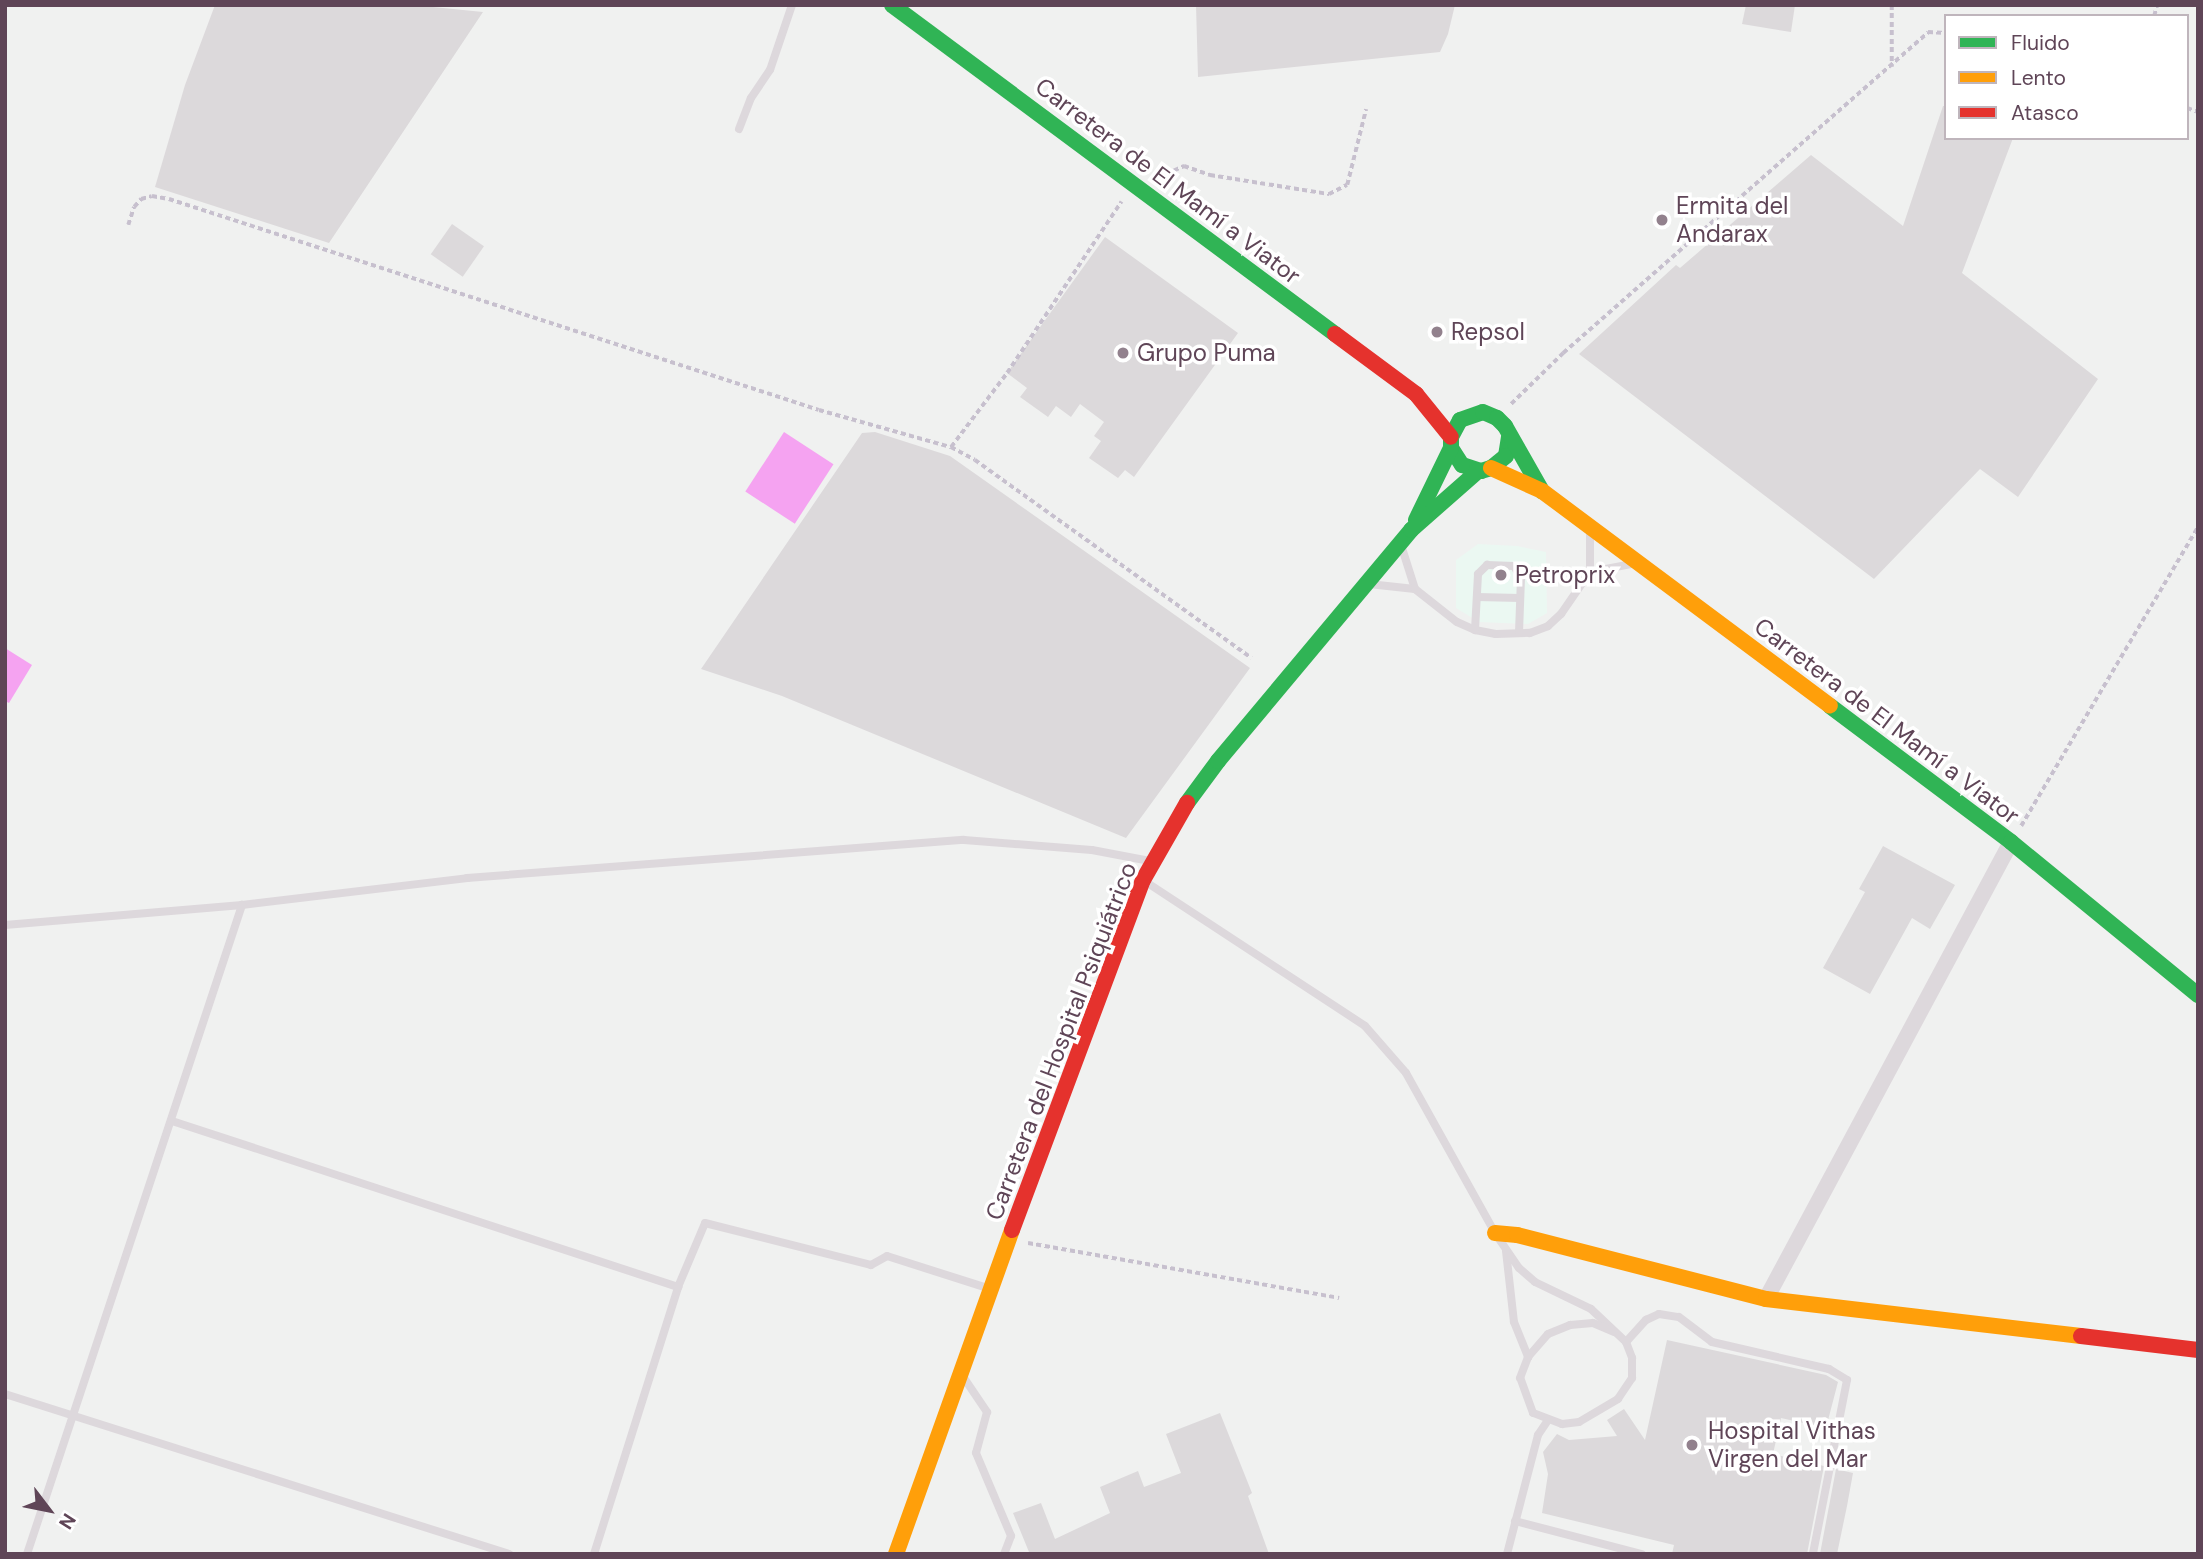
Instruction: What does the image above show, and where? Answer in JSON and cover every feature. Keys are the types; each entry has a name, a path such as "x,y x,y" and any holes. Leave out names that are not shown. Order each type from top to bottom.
{"street":[{"name":"Carretera de El Mamí a Viator","path":"892,5 1416,394"},
{"path":"1416,394 1468,415"},
{"path":"1416,394 1451,442 1462,465 1485,470 1542,491"},
{"path":"1411,530 1460,420 1468,415 1483,412 1497,418 1542,491"},
{"path":"1411,530 1506,456 1509,437"},
{"name":"Carretera de El Mamí a Viator","path":"1542,491 2011,842 2198,995"},
{"name":"Carretera del Hospital Psiquiátrico","path":"896,1554 989,1289 1143,880 1181,813 1218,761 1411,530"},
{"path":"1766,1299 2011,842"},
{"path":"1500,1239 1517,1235 1766,1299 2198,1350"}],"lane":[{"path":"738,129 751,99 770,70 792,5"},
{"path":"1366,584 1415,589 1457,622 1475,630 1496,634 1519,633 1548,626 1561,614 1590,572 1590,526"},
{"path":"1400,543 1415,589"},
{"path":"1590,572 1640,563"},
{"path":"1475,630 1478,574 1488,565 1514,566 1521,578 1519,633"},
{"path":"1477,597 1520,598"},
{"path":"5,925 242,905 467,878 964,840 1092,850 1153,862"},
{"path":"1143,880 1365,1026 1406,1073 1519,1268 1535,1282 1591,1309 1626,1342 1632,1357 1632,1378 1618,1399 1579,1422 1562,1424 1534,1413 1520,1378 1528,1357 1548,1334 1570,1325 1593,1323 1614,1332"},
{"path":"27,1554 242,905"},
{"path":"172,1121 678,1287"},
{"path":"594,1554 678,1287 705,1223 871,1265 887,1256 989,1289"},
{"path":"1500,1239 1514,1322 1528,1357"},
{"path":"1626,1342 1646,1320 1658,1314 1679,1317 1712,1342 1829,1369 1847,1380 1813,1554"},
{"path":"959,1371 986,1412 976,1452 1011,1536 1004,1554"},
{"path":"5,1394 509,1554"},
{"path":"1507,1554 1538,1435 1548,1420"},
{"path":"1515,1521 1642,1554"}],"path":[{"path":"1892,5 1892,67"},
{"path":"1497,418 1563,353 1892,67 1928,32 1944,33"},
{"path":"1151,197 1166,174 1184,166 1210,174 1329,194 1347,185 1366,109"},
{"path":"951,447 1007,373 1133,183"},
{"path":"128,225 134,207 141,199 152,196 169,199 819,410 951,447 975,460 1252,658"},
{"path":"2011,842 2198,527"},
{"path":"1009,1240 1339,1298"}],"shaded area":[{"path":"784,432 833,464 795,524 745,492"},
{"name":"Petroprix","path":"1478,544 1517,546 1546,552 1547,613 1528,624 1479,622 1456,608 1456,560"},
{"path":"5,648 32,665 9,703 5,701"}],"building":[{"path":"215,5 413,5 483,12 329,243 155,187 185,85"},
{"path":"1196,5 1455,5 1448,34 1440,52 1198,77"},
{"path":"1746,5 1795,5 1791,32 1742,24"},
{"path":"1943,106 1944,140 2012,140 1962,273 2098,379 2018,497 1980,469 1874,579 1579,354 1676,265 1680,268 1811,155 1903,226"},
{"path":"452,224 484,246 463,277 431,254"},
{"name":"Grupo Puma","path":"1105,237 1238,333 1134,477 1125,470 1118,478 1089,458 1101,441 1094,436 1104,422 1080,404 1071,417 1056,406 1048,417 1020,397 1027,388 1007,373"},
{"path":"875,432 950,456 1250,668 1126,838 782,696 701,669 862,433"},
{"path":"1883,846 1955,885 1930,929 1912,918 1870,994 1823,968 1865,892 1859,889"},
{"name":"Hospital Vithas Virgen del Mar","path":"1667,1340 1826,1375 1838,1382 1826,1428 1781,1418 1773,1454 1824,1466 1807,1554 1672,1554 1674,1545 1542,1513 1548,1474 1543,1452 1557,1434 1569,1440 1617,1436 1607,1420 1624,1409 1645,1440"},
{"path":"1220,1413 1252,1493 1248,1496 1269,1554 1025,1554 1029,1552 1013,1513 1041,1503 1055,1539 1110,1513 1100,1487 1138,1471 1144,1487 1181,1473 1166,1434"},
{"path":"1836,1469 1853,1473 1847,1506 1837,1554 1820,1554"}],"traffic: fast":[{"path":"892,5 1335,334"},
{"path":"1509,437 1506,456 1491,468 1481,471 1462,465 1451,448 1451,437 1460,420 1483,412 1497,418 1505,426 1542,491"},
{"path":"1416,520 1451,448"},
{"path":"1187,803 1218,761 1411,530 1478,471"},
{"path":"1830,706 2011,842 2198,995"}],"traffic: slow":[{"path":"1491,468 1542,491 1830,706"},
{"path":"896,1554 1012,1230"},
{"path":"1495,1233 1517,1235 1766,1299 2081,1336"}],"traffic: jam":[{"path":"1335,334 1416,394 1451,437"},
{"path":"1012,1230 1143,880 1187,803"},
{"path":"2081,1336 2198,1350"}],"place":[{"name":"Ermita del Andarax","path":"1662,220"},
{"name":"Repsol","path":"1437,332"},
{"name":"Grupo Puma","path":"1123,353"},
{"name":"Petroprix","path":"1501,575"},
{"name":"Hospital Vithas Virgen del Mar","path":"1692,1445"}]}
